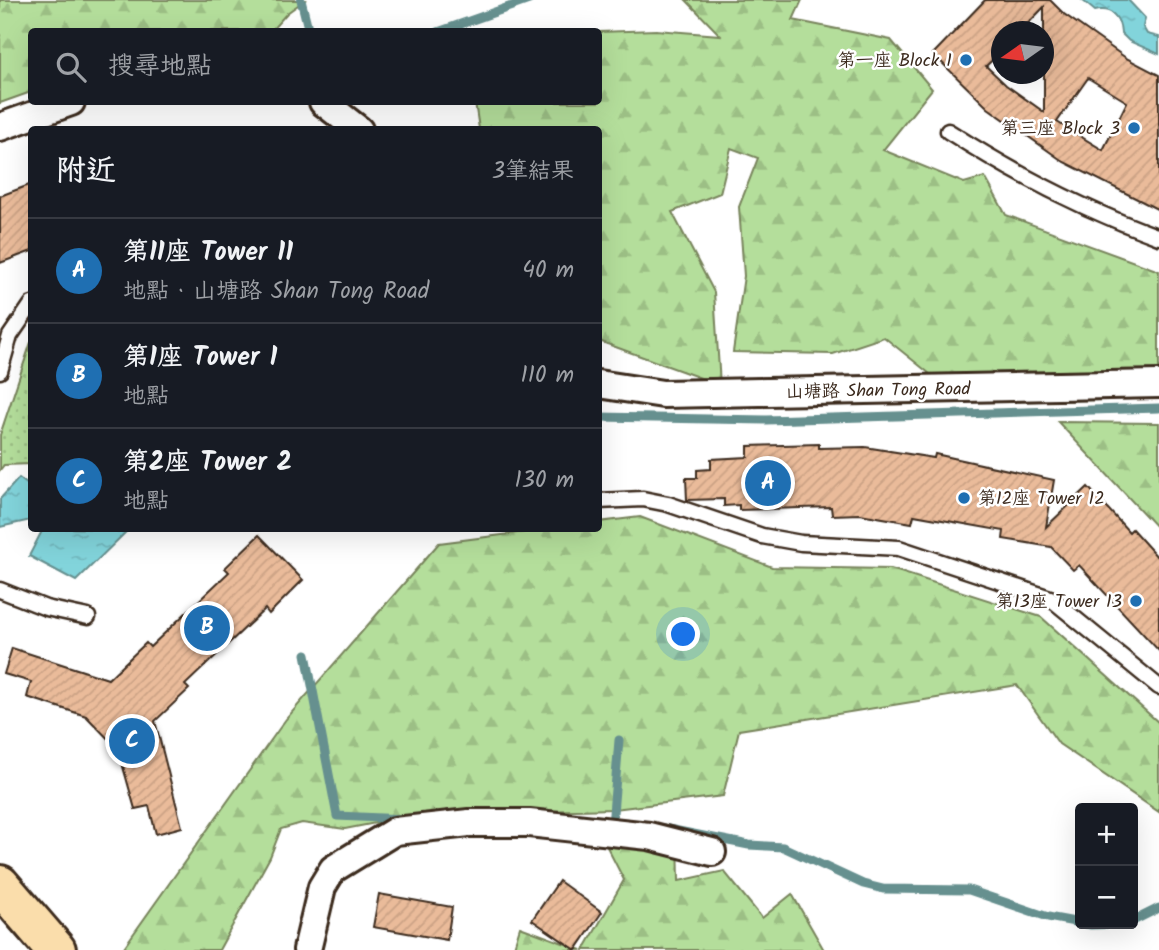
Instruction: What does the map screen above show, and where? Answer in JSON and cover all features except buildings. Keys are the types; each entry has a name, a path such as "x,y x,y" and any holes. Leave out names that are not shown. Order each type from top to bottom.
{"highway":[{"path":"0,885 56,950"}],"street":[{"path":"0,127 62,105"},
{"path":"329,106 354,126"},
{"name":"山塘路 Shan Tong Road","path":"602,385 663,394 1159,384"},
{"path":"307,950 322,887 333,869 395,831 469,823 529,823 649,836 712,852"}],"lane":[{"path":"948,131 1037,184 1083,207 1159,237"},
{"path":"0,371 10,337 28,310"},
{"path":"602,501 643,499 762,536 801,543 899,548 1050,598 1159,687"},
{"path":"0,590 46,608 88,617"}],"green space":[{"path":"0,0 305,0 287,13 274,28 28,28 28,93 0,103"},
{"path":"686,0 802,0 793,20 891,40 932,89 883,150 964,183 985,177 1006,215 1159,271 1159,373 1107,400 965,402 884,337 833,354 733,352 744,276 739,207 758,158 731,148 720,193 672,212 714,292 720,385 602,342 602,126 479,126 475,105 602,105 602,32 656,30 720,35"},
{"path":"28,351 28,464 4,465 0,470 0,435"},
{"path":"1058,422 1159,423 1159,530"},
{"path":"640,517 772,567 891,569 1041,617 1159,723 1159,812 1059,744 1017,685 739,730 723,796 614,809 422,814 345,829 302,823 281,829 270,857 219,950 122,950 286,719 439,543 525,532 602,532 602,522"},
{"path":"678,837 679,881 724,871 762,918 792,894 824,950 584,950 624,880 603,839"},
{"path":"520,927 582,950 513,950"}],"water":[{"path":"1082,0 1128,0 1145,18 1143,27 1147,34 1159,37 1159,54 1129,41 1121,33 1119,22 1114,15 1106,10 1095,11"},
{"path":"19,478 28,485 28,521 0,527 0,499"},
{"path":"41,532 126,532 76,581 29,556"}],"waterway":[{"path":"301,0 308,28"},
{"path":"449,28 529,0"},
{"path":"602,417 766,420 1159,408"},
{"path":"306,654 337,816 404,819"},
{"path":"612,826 619,740"},
{"path":"663,828 749,845 783,847 863,884 883,889 969,890 1048,917 1075,922"},
{"path":"1138,918 1159,908"}],"place":[{"name":"第一座 Block 1","path":"966,60"},
{"name":"第三座 Block 3","path":"1134,128"},
{"name":"第11座 Tower 11","path":"768,483"},
{"name":"第12座 Tower 12","path":"964,498"},
{"name":"第13座 Tower 13","path":"1136,601"},
{"name":"第1座 Tower 1","path":"207,628"},
{"name":"第2座 Tower 2","path":"132,741"}]}
